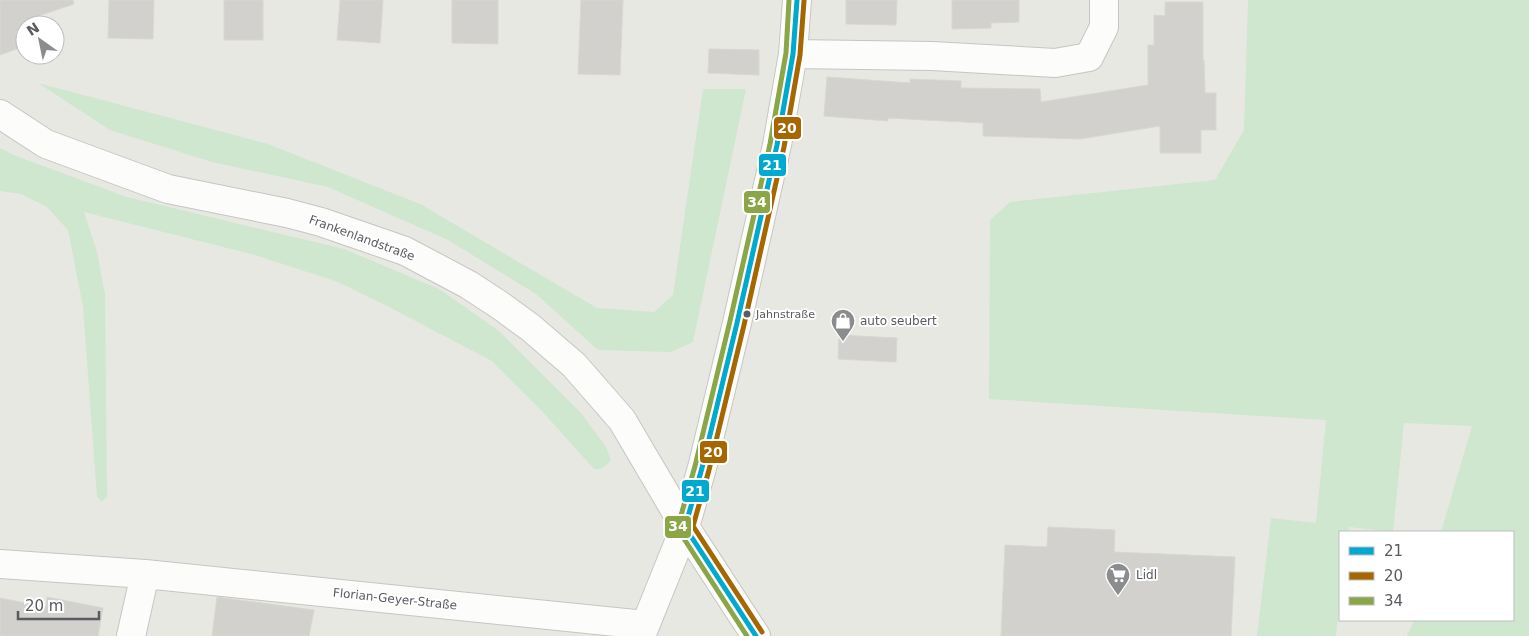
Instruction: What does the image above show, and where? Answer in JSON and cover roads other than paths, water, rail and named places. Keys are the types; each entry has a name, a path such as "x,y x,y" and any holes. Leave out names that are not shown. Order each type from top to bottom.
{"street":[{"path":"643,630 685,527 702,468 748,280 777,145 793,54 797,0"},
{"path":"793,54 932,56 1055,63 1089,57 1104,27 1104,0"},
{"name":"Frankenlandstraße","path":"0,114 46,144 168,189 321,222 405,251 469,285 502,306 574,365 622,420 685,527 756,636"},
{"name":"Florian-Geyer-Straße","path":"0,564 145,574 643,630"},
{"path":"132,636 145,574"}],"place":[{"name":"Jahnstraße","path":"747,314"},
{"name":"auto seubert","path":"843,342"},
{"name":"Lidl","path":"1118,596"}]}
